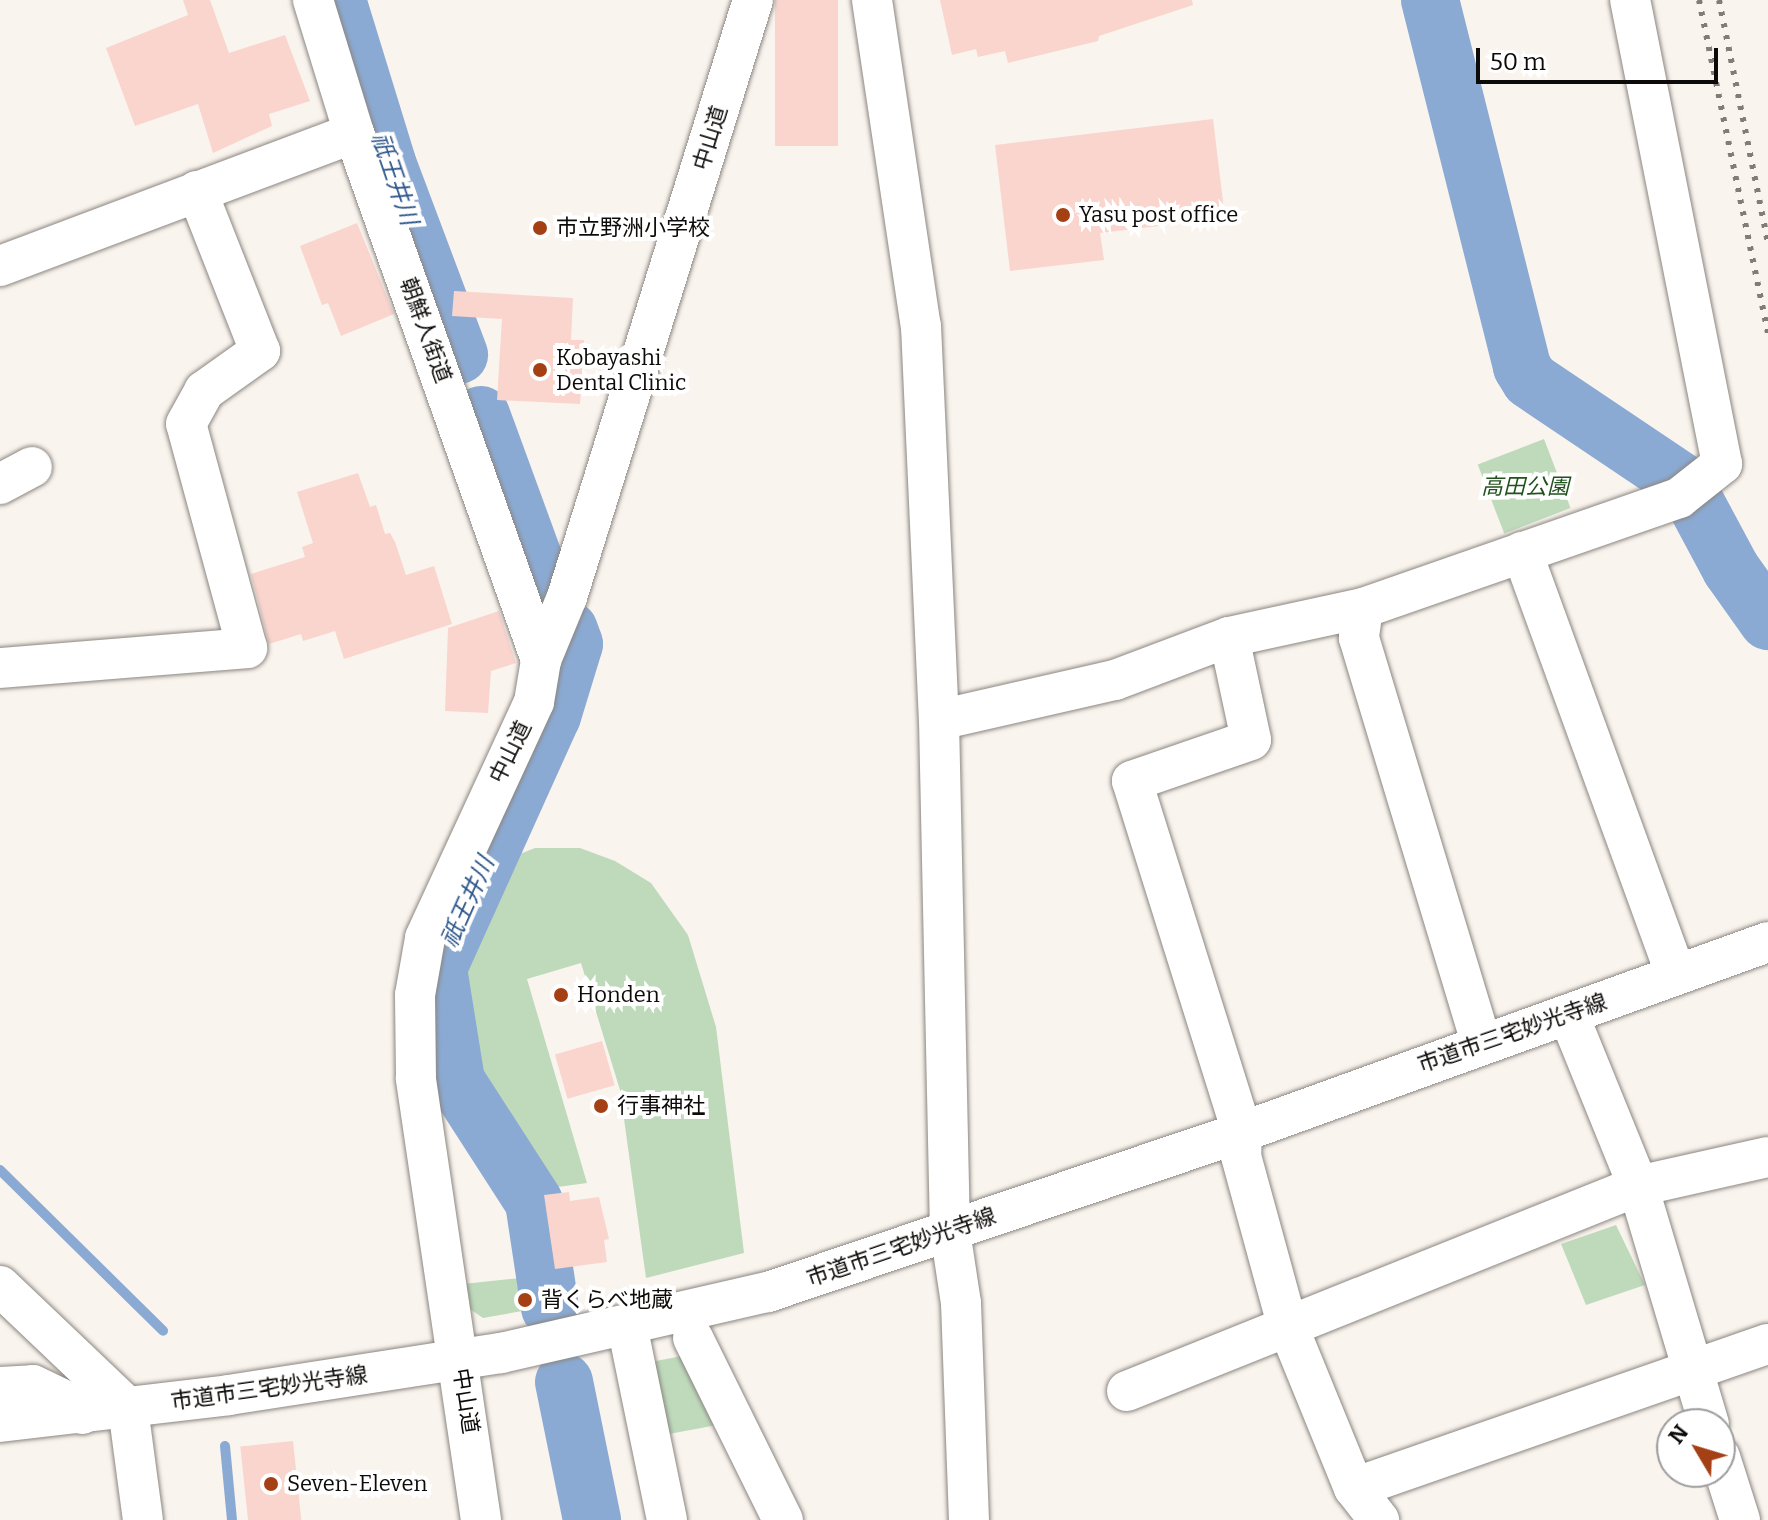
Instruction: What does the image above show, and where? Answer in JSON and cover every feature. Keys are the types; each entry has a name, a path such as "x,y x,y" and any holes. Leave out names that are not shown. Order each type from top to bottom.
{"street":[{"name":"朝鮮人街道","path":"313,0 354,133 541,660"},
{"name":"中山道","path":"481,1520 416,1078 415,995 425,938 438,903 534,702 541,660 564,609 753,0"},
{"path":"872,0 921,326 939,720 950,1231 961,1303 969,1520"},
{"path":"939,720 1115,680 1229,637 1363,608 1690,491 1722,464 1630,0"},
{"path":"0,266 354,133"},
{"path":"0,668 247,648 186,424 204,391 260,351 197,191"},
{"path":"1522,552 1676,975"},
{"path":"1363,608 1359,638 1482,1045"},
{"path":"1229,637 1251,740 1132,781 1242,1132 1241,1156 1287,1324 1354,1488 1379,1520"},
{"name":"市道市三宅妙光寺線","path":"0,1422 85,1410 128,1408 459,1359 768,1292 1242,1132 1768,942"},
{"path":"1569,1016 1638,1186 1704,1408"},
{"path":"1127,1391 1287,1324 1638,1186 1768,1157"},
{"path":"0,1286 128,1408 143,1520"},
{"path":"627,1325 667,1520"},
{"path":"693,1338 783,1520"},
{"path":"1354,1488 1768,1344"},
{"path":"0,1387 33,1385 85,1410 58,1442 0,1449"},
{"path":"1730,1488 1740,1520"}],"green space":[{"name":"高田公園","path":"1544,439 1571,508 1504,534 1478,464"},
{"name":"行事神社","path":"535,848 580,848 615,861 651,883 688,935 716,1027 744,1253 646,1278 620,1090 581,963 527,979 587,1183 536,1190 495,1138 458,1074 450,964 487,867"},
{"path":"1616,1225 1645,1285 1586,1305 1561,1244"},
{"path":"529,1277 539,1308 483,1318 464,1305 463,1284"},
{"path":"692,1354 728,1423 658,1436 646,1363"}],"building":[{"path":"183,0 210,0 229,53 285,35 310,101 269,114 272,126 213,153 198,104 135,126 106,48 188,15"},
{"path":"775,0 838,0 838,146 775,146"},
{"path":"940,0 1192,0 1193,5 1099,36 1098,41 1008,63 1005,51 978,57 976,49 952,55"},
{"path":"1213,119 1225,218 1100,233 1104,260 1010,271 995,145"},
{"path":"357,223 394,314 341,336 328,303 322,305 300,246"},
{"name":"Kobayashi Dental Clinic","path":"454,291 573,298 571,340 584,340 580,404 497,400 502,319 452,316"},
{"path":"358,473 370,507 376,505 385,534 390,533 395,542 406,575 434,566 452,624 344,659 335,631 303,641 301,634 269,644 251,574 305,557 302,547 313,543 297,492"},
{"path":"499,611 516,663 491,671 488,713 445,711 448,628"},
{"path":"602,1041 615,1085 568,1099 555,1055"},
{"path":"569,1192 570,1201 599,1197 609,1239 604,1240 607,1262 555,1269 544,1195"},
{"name":"Seven-Eleven","path":"293,1441 301,1520 248,1520 240,1447"}],"waterway":[{"name":"祇王井川","path":"337,0 387,163 459,355"},
{"path":"1430,0 1522,367 1530,380 1686,485 1731,569 1768,621"},
{"name":"祇王井川","path":"481,415 548,598"},
{"name":"祇王井川","path":"550,1308 534,1202 456,1081 438,968 552,716 574,644 569,630"},
{"path":"0,1170 163,1331"},
{"name":"祇王井川","path":"564,1382 592,1520"},
{"path":"225,1446 232,1520"}],"railway":[{"path":"1699,0 1768,334"},
{"path":"1719,0 1768,242"}],"place":[{"name":"Yasu post office","path":"1063,215"},
{"name":"市立野洲小学校","path":"540,228"},
{"name":"Kobayashi Dental Clinic","path":"540,370"},
{"name":"Honden","path":"561,995"},
{"name":"行事神社","path":"601,1106"},
{"name":"背くらべ地蔵","path":"525,1300"},
{"name":"Seven-Eleven","path":"271,1484"}]}
